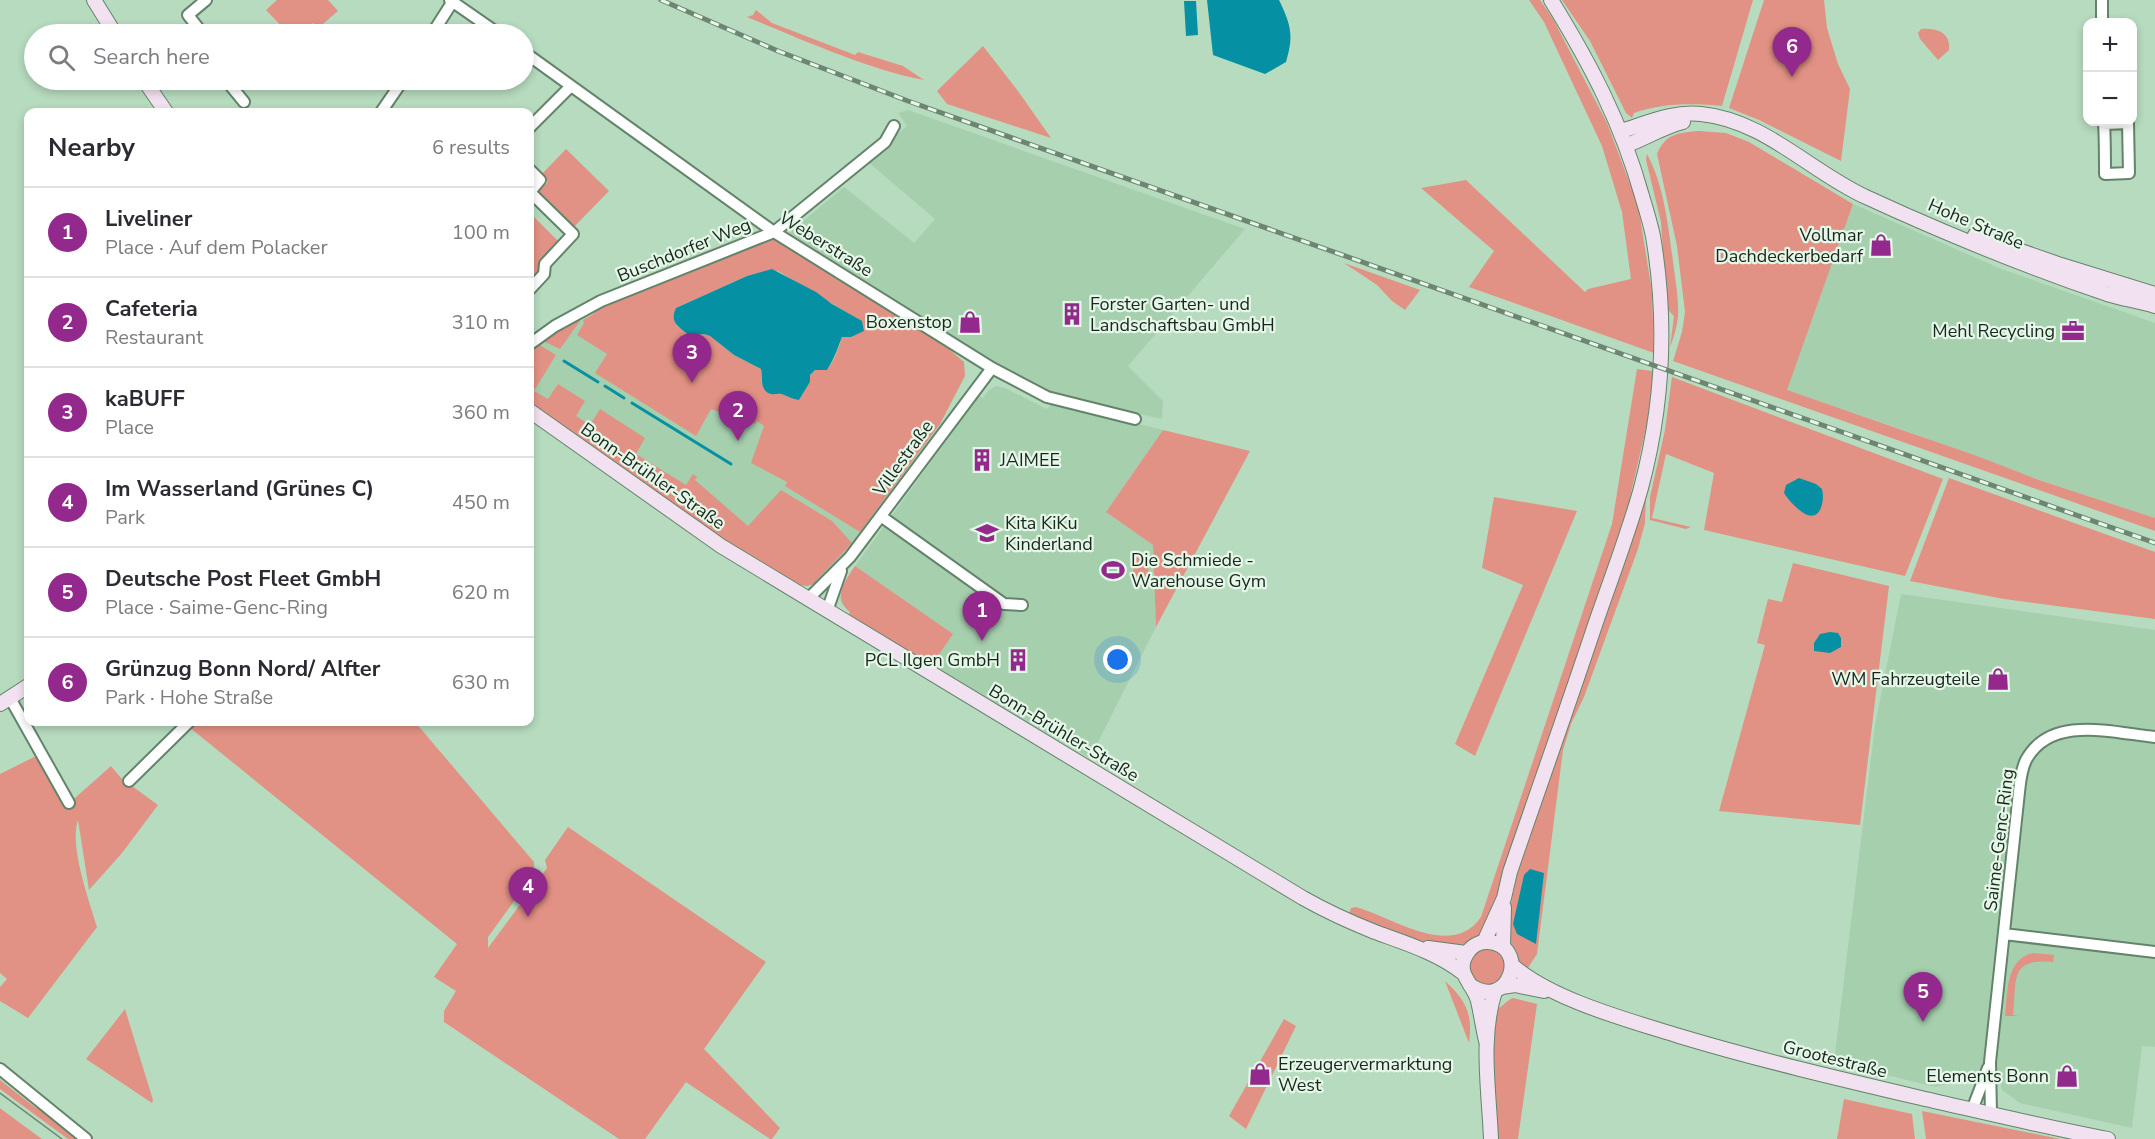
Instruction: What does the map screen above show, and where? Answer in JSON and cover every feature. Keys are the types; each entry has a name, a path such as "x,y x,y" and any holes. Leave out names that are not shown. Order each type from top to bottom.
{"street":[{"path":"94,0 109,24"},
{"path":"195,24 188,15 206,0"},
{"path":"1484,942 1504,898 1532,809 1624,544 1641,487 1654,424 1660,366 1659,283 1652,234 1627,145 1585,56 1551,0"},
{"path":"2102,0 2102,18"},
{"path":"438,24 452,1 485,24"},
{"name":"Weberstraße","path":"534,59 774,232 992,368 1047,397 1135,419"},
{"path":"534,123 571,86"},
{"path":"151,90 163,108"},
{"path":"234,90 244,102"},
{"path":"384,108 396,90"},
{"name":"Hohe Straße","path":"1622,131 1678,115 1701,114 1739,124 1794,153 1814,169 1957,237 2054,276 2119,298 2155,306"},
{"name":"Hohe Straße","path":"1627,145 1681,122 1717,118"},
{"path":"2104,123 2128,123 2129,173 2105,174 2104,123"},
{"name":"Buschdorfer Weg","path":"534,341 564,321 601,301 774,232 885,142 894,126"},
{"path":"534,174 540,180 534,187"},
{"name":"Hohe Straße","path":"1869,194 2061,265 2155,294"},
{"path":"534,196 573,234 545,264 544,274 534,285"},
{"name":"Villestraße","path":"808,599 842,568 992,368"},
{"name":"Bonn-Brühler-Straße","path":"534,414 721,546 827,611 1303,898 1354,923 1412,945 1452,965 1466,979"},
{"path":"882,516 1004,604 1022,605"},
{"name":"Villestraße","path":"827,611 842,568"},
{"path":"24,689 5,701 69,803"},
{"path":"129,781 185,726"},
{"name":"Saime-Genc-Ring","path":"1991,1114 1990,1062 2020,784 2026,761 2034,750 2062,731 2085,729 2155,737"},
{"path":"1503,947 1504,898"},
{"path":"2004,934 2155,952"},
{"path":"1486,1041 1478,998 1466,979 1462,963 1466,953 1474,946 1484,942 1496,943 1503,947 1511,958 1512,965 1512,973 1499,989 1490,1012 1486,1041 1491,1139"},
{"name":"Bonn-Brühler-Straße","path":"1412,945 1466,953"},
{"name":"Grootestraße","path":"1512,965 1528,977 1559,994"},
{"path":"1466,979 1482,992 1499,989"},
{"name":"Grootestraße","path":"1499,989 1515,985 1559,994 1648,1026 1815,1074 2108,1139"},
{"name":"Saime-Genc-Ring","path":"1972,1110 1990,1062"},
{"path":"0,1069 86,1139"}],"shaded area":[{"path":"277,0 328,0 338,11 323,24 279,24 266,10"},
{"path":"1529,0 1540,0 1553,19 1607,123 1638,205 1652,292 1654,353 1469,287 1494,251 1421,188 1466,180 1585,292 1588,289 1631,279 1622,212 1602,146 1544,22"},
{"path":"1562,0 1753,0 1722,106 1689,104 1666,106 1634,113 1632,118 1626,113 1590,41"},
{"path":"1764,0 1824,0 1827,28 1838,64 1850,89 1841,161 1759,120 1729,108"},
{"path":"756,10 772,23 855,55 858,52 903,66 924,80 857,61 747,17 753,15"},
{"path":"1921,29 1937,30 1948,39 1949,50 1938,60 1920,39 1918,33"},
{"path":"983,46 1051,138 947,104 937,91"},
{"path":"908,110 1245,229 1128,366 1163,401 1162,419 1098,405 1036,387 789,233 844,187 914,243 935,219 867,161 907,126 898,113"},
{"path":"1699,131 1726,133 1749,142 1853,204 1787,390 2042,481 2155,518 2155,531 1673,361 1682,332 1685,312 1677,246 1657,154 1664,142 1674,135"},
{"path":"566,149 609,191 573,228 536,194 548,182 541,175"},
{"path":"1647,154 1658,179 1677,288 1678,316 1670,347 1674,316 1667,309 1661,222 1646,160"},
{"path":"1853,204 1999,268 2155,323 2155,518 1786,390"},
{"path":"534,217 558,241 539,262 538,273 534,277"},
{"path":"774,238 936,338 964,362 965,376 940,424 860,532 785,486 787,482 751,463 764,426 757,421 755,424 711,409 696,436 595,373 607,354 577,335 584,323 583,320 602,306","holes":["778,271 861,321 864,331 842,337 827,370 815,370 810,375 810,382 799,400 767,391 763,387 761,369 734,355 710,336 704,334 690,336 676,325 676,308 747,276"]},
{"path":"1344,263 1420,290 1405,310 1392,301 1377,285"},
{"path":"602,306 878,508 846,551 816,581 817,583 807,586 800,585 726,541 534,408 534,347 579,318 580,321 592,315"},
{"path":"579,318 580,321 560,349 543,341"},
{"path":"538,344 556,355 534,391 534,347"},
{"path":"1637,369 1653,371 1648,419 1628,506 1504,872 1492,915 1481,934 1460,946 1440,946 1375,926 1349,914 1351,908 1356,907 1421,932 1438,935 1454,935 1469,929 1481,917 1612,524"},
{"path":"1672,377 1943,479 1905,576 1704,530 1714,473 1666,454 1652,518 1691,527 1686,529 1650,520 1650,497 1665,430"},
{"path":"558,384 585,401 576,416 590,425 600,409 645,438 636,454 686,485 693,474 697,477 695,480 748,526 781,490 832,521 852,543 816,581 817,583 807,586 800,585 726,541 534,408 534,391 548,399"},
{"path":"996,386 1005,388 1047,409 1053,402 1163,430 1106,512 1153,545 1156,627 1090,758 931,666 849,615 850,612 841,603 843,585 855,566 979,396 983,398 989,390"},
{"path":"1163,430 1250,451 1156,627 1153,545 1106,512"},
{"path":"1949,478 2155,552 2155,619 2004,599 1910,581"},
{"path":"1646,494 1645,523 1638,549 1563,750 1537,954 1526,971 1520,964 1508,937 1507,923 1517,875"},
{"path":"1494,497 1577,511 1475,756 1455,744 1523,585 1482,568"},
{"path":"1133,558 1148,558 1149,584 1134,584"},
{"path":"1793,563 1889,586 1860,825 1719,811 1765,645 1757,643 1768,599 1782,602"},
{"path":"855,566 953,634 931,666 849,615 850,612 845,607 841,595 844,583"},
{"path":"1901,594 2155,630 2155,1047 2142,1046 2132,1128 2020,1103 2002,1090 1999,1077 1971,1070 1955,1082 1935,1087 1834,1062 1875,725"},
{"path":"418,726 534,862 534,874 488,937 488,948 547,868 545,860 568,827 766,962 704,1049 780,1128 770,1139 686,1082 645,1139 619,1139 444,1022 444,1011 456,991 434,977 457,944 189,727"},
{"path":"38,755 66,806 111,766 121,778 158,805 122,853 89,890 78,820 76,844 78,858 97,927 28,1018 0,1001 0,987 7,979 0,973 0,774"},
{"path":"1487,949 1500,954 1505,967 1500,980 1487,985 1474,980 1469,967 1474,954"},
{"path":"2033,953 2054,955 2053,962 2039,962 2022,968 2016,981 2013,1015 2019,1016 2005,1016 2008,987 2013,970 2017,962"},
{"path":"1445,981 1463,1001 1466,1008 1470,1024 1469,1043"},
{"path":"1513,998 1537,1004 1518,1139 1496,1139 1493,1011"},
{"path":"125,1009 153,1100 152,1103 86,1059"},
{"path":"1284,1019 1296,1026 1246,1129 1229,1116"},
{"path":"0,1080 36,1108 40,1107 80,1139 68,1139 0,1089"},
{"path":"1844,1099 1912,1114 1915,1139 1837,1139"},
{"path":"1,1109 42,1139 0,1139"},
{"path":"1922,1111 2060,1139 1926,1139"}],"water":[{"path":"1207,0 1279,0 1290,30 1286,62 1265,74 1213,55"},
{"path":"1184,1 1196,1 1198,35 1186,36"},
{"path":"772,269 816,292 862,321 864,331 851,337 842,337 827,370 815,370 810,375 810,382 799,400 767,392 763,387 761,369 734,355 710,336 704,334 690,336 674,321 676,308 747,276"},
{"path":"1799,478 1816,484 1822,489 1821,509 1815,515 1810,516 1802,512 1784,493 1786,485"},
{"path":"1838,633 1841,638 1841,647 1830,653 1814,651 1814,643 1820,634"},
{"path":"1530,869 1544,873 1536,944 1517,934 1513,924 1524,875"}],"waterway":[{"path":"564,361 598,382"},
{"path":"605,386 624,398"},
{"path":"632,403 731,464"}],"tram line":[{"path":"0,1093 62,1139"}],"railway":[{"path":"661,0 778,51 908,101 2155,543"}],"place":[{"name":"Grünzug Bonn Nord/ Alfter","path":"1792,77"},
{"name":"Vollmar Dachdeckerbedarf","path":"1881,245"},
{"name":"Forster Garten- und Landschaftsbau GmbH","path":"1072,314"},
{"name":"Boxenstop","path":"970,322"},
{"name":"Mehl Recycling","path":"2073,331"},
{"name":"kaBUFF","path":"692,383"},
{"name":"Cafeteria","path":"738,441"},
{"name":"JAIMEE","path":"982,460"},
{"name":"Kita KiKu Kinderland","path":"987,533"},
{"name":"Die Schmiede - Warehouse Gym","path":"1113,570"},
{"name":"Liveliner","path":"982,641"},
{"name":"PCL Ilgen GmbH","path":"1018,660"},
{"name":"WM Fahrzeugteile","path":"1998,679"},
{"name":"Im Wasserland (Grünes C)","path":"528,917"},
{"name":"Deutsche Post Fleet GmbH","path":"1923,1022"},
{"name":"Erzeugervermarktung West","path":"1260,1074"},
{"name":"Elements Bonn","path":"2067,1076"}]}
